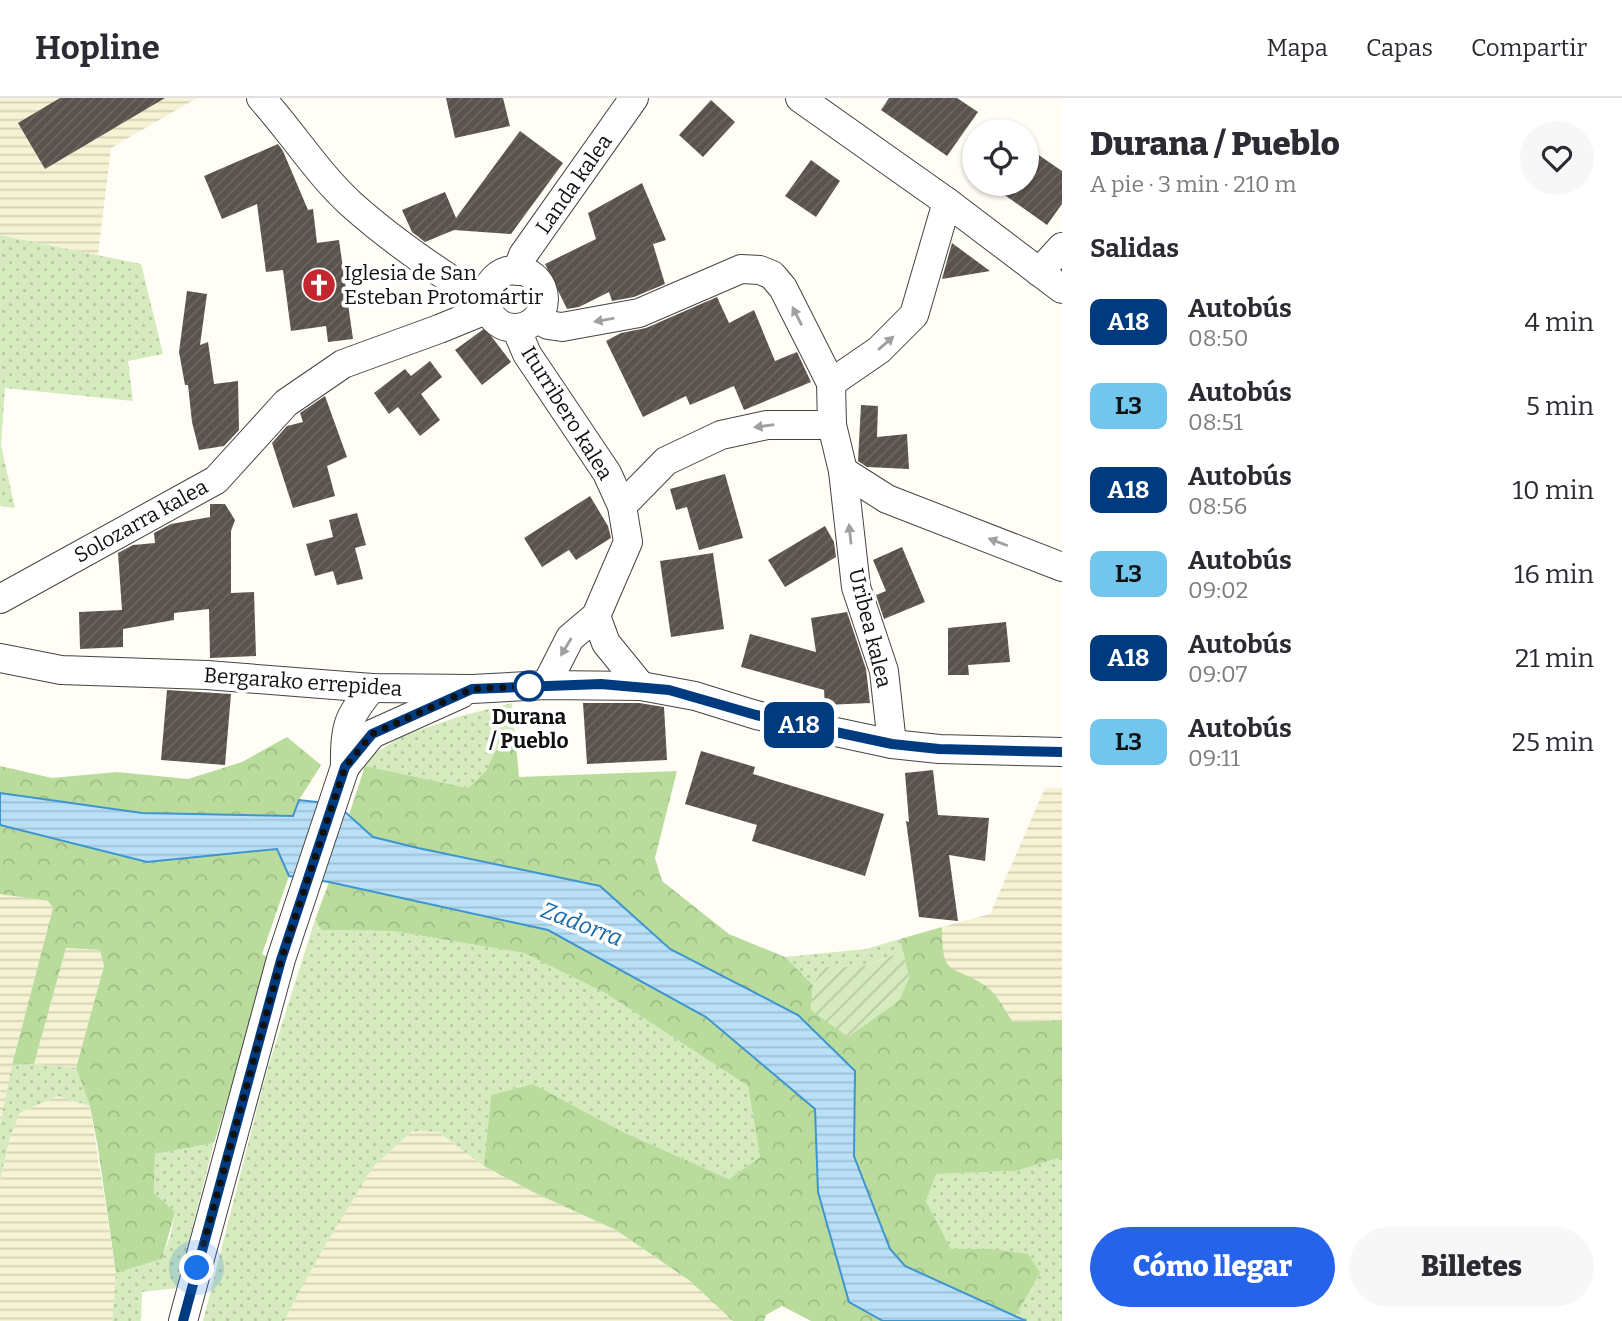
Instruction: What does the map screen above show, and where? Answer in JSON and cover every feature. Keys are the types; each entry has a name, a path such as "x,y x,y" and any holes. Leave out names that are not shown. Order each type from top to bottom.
{"street":[{"path":"261,98 325,177 352,205 444,276 487,305 498,323 527,323 544,300 543,291 532,276 517,271 505,272 497,276 487,292 487,305"},
{"name":"Landa kalea","path":"517,271 523,255 634,98"},
{"path":"800,98 947,201 1062,289"},
{"path":"831,383 879,349 914,315 947,201"},
{"path":"1039,272 1062,247"},
{"name":"Uribea kalea","path":"527,323 562,327 639,313 741,269 760,270 772,275 783,288 831,383 832,425 844,471 856,587 884,671 892,744"},
{"name":"Solozarra kalea","path":"0,600 216,480 286,403 342,364 439,329 487,305"},
{"name":"Iturribero kalea","path":"527,323 527,354 607,472 622,506 628,542 596,616 570,638 546,685"},
{"path":"622,506 666,461 721,435 767,425 832,425"},
{"path":"844,471 887,499 1062,567"},
{"path":"596,616 606,643 642,686"},
{"name":"Bergarako errepidea","path":"0,658 61,670 206,676 372,688 642,686 695,696 756,715 892,744 939,749 1062,752"},
{"path":"302,684 333,697 360,729"},
{"path":"360,729 372,688"},
{"path":"183,1321 281,960 345,767 344,737 472,689"}],"shaded area":[{"path":"0,98 197,98 111,148 98,255 0,235"},
{"path":"1045,788 1062,788 1062,1020 1013,1022 988,987 952,970 942,955 942,927 990,914"},
{"path":"0,894 48,901 53,908 12,1065 0,1124"},
{"path":"66,948 100,950 104,966 76,1068 34,1064"},
{"path":"58,1096 90,1106 116,1273 112,1321 0,1321 0,1181 10,1137 20,1113"},
{"path":"412,1131 438,1132 484,1166 616,1230 690,1281 733,1321 284,1321 320,1254 373,1166"}],"green space":[{"path":"0,235 141,264 163,354 128,361 133,401 5,388 1,445 15,508 0,506"},
{"path":"512,703 516,744 496,750 486,771 468,788 365,766 369,757 404,735"},
{"path":"287,737 321,765 299,800 294,816 142,813 0,793 0,766 52,778 117,772 188,779 242,762"},
{"path":"516,744 519,777 677,771 655,858 662,881 729,934 785,957 813,985 811,1010 909,978 900,939 942,927 942,944 947,962 957,971 990,989 1013,1022 1062,1020 1062,1157 1016,1171 936,1174 926,1201 951,1249 991,1249 1028,1254 1040,1273 1015,1317 905,1266 890,1249 854,1156 855,1071 798,1015 670,949 600,886 373,837 349,815 365,766 468,788 486,771 496,750"},
{"path":"0,825 147,862 277,849 289,876 262,954 271,959 214,1143 155,1154 154,1193 175,1212 162,1259 116,1273 90,1106 76,1068 104,966 100,950 66,948 34,1064 12,1065 53,908 48,901 0,894"},
{"path":"329,882 548,930 706,1017 816,1109 818,1192 849,1302 883,1321 811,1321 782,1306 766,1315 764,1321 733,1321 690,1281 616,1230 484,1166 491,1095 533,1084 623,1132 729,1179 760,1157 748,1086 605,993 524,953 393,931 322,930 315,920"},
{"path":"315,920 322,930 393,931 524,953 605,993 748,1086 760,1157 729,1179 623,1132 533,1084 491,1095 484,1166 438,1132 412,1131 373,1167 320,1254 284,1321 203,1321 266,1074"},
{"path":"900,939 903,952 861,967 823,967 813,985 785,957 866,949"},
{"path":"903,952 909,978 899,1001 848,1037 811,1010 813,985 823,967 861,967"},
{"path":"12,1065 76,1068 90,1106 58,1096 20,1113 10,1137 0,1181 0,1124"},
{"path":"214,1143 177,1288 142,1292 141,1321 112,1321 116,1273 162,1259 171,1234 175,1212 154,1193 155,1154"},
{"path":"1062,1157 1062,1321 1026,1321 1015,1317 1040,1273 991,1249 951,1249 926,1201 935,1174 1016,1171"}],"water":[{"name":"Zadorra","path":"0,793 142,813 293,816 299,800 326,803 343,810 373,837 600,886 670,949 798,1015 855,1071 854,1156 890,1249 905,1266 1026,1321 883,1321 849,1302 818,1192 815,1109 706,1017 548,930 329,882 289,876 277,849 147,862 0,825"}],"building":[{"path":"60,98 165,98 45,169 18,123"},
{"path":"446,98 503,98 510,126 455,138"},
{"path":"889,98 957,98 978,112 973,119 962,119 962,135 947,156 881,110"},
{"path":"711,100 735,122 703,157 679,135"},
{"path":"520,131 563,163 511,234 454,230 425,242 412,232 402,210 445,192 456,218"},
{"name":"Iglesia de San Esteban Protomártir","path":"278,144 308,210 313,209 317,243 339,240 353,339 328,342 326,326 291,331 283,270 266,272 257,204 222,219 204,176"},
{"path":"1039,155 1062,171 1062,204 1047,225 1006,196 1039,196"},
{"path":"811,160 840,181 816,217 785,196"},
{"path":"642,183 666,240 653,244 665,284 634,297 612,301 609,292 579,307 567,309 545,264 596,239 588,213"},
{"path":"952,243 990,271 942,279"},
{"path":"187,291 207,294 200,345 208,342 214,384 238,381 239,430 224,446 199,450 192,422 188,385 185,385 179,352"},
{"path":"717,297 729,323 754,310 775,361 797,352 811,382 744,410 734,386 690,405 686,396 643,417 606,341 621,333 646,328"},
{"path":"485,328 511,362 482,385 455,350"},
{"path":"430,361 442,377 421,394 440,420 420,436 398,407 389,414 374,393 405,369 411,376"},
{"path":"325,396 347,457 327,466 335,496 293,508 272,443 287,426 303,422 300,413"},
{"path":"861,405 878,406 877,437 907,434 909,469 867,467 858,461"},
{"path":"725,474 743,538 699,550 687,507 676,510 670,489"},
{"path":"590,496 608,526 611,538 576,560 569,550 542,567 524,538"},
{"path":"210,504 225,504 235,520 231,531 231,593 254,592 256,656 210,658 209,609 174,613 174,620 123,629 123,647 80,649 79,612 122,610 118,553 133,545 155,543 154,533 171,524 210,517"},
{"path":"357,513 366,545 355,548 363,579 337,585 333,571 315,576 306,544 333,537 329,520"},
{"path":"825,526 834,542 836,557 785,587 768,560"},
{"path":"902,547 925,602 884,619 876,595 886,591 873,560"},
{"path":"713,553 724,629 671,637 660,561"},
{"path":"847,612 866,669 870,703 825,705 824,690 741,667 750,634 816,652 811,618"},
{"path":"1006,622 1010,662 968,665 969,675 948,675 948,628"},
{"path":"167,690 231,694 225,765 161,760"},
{"path":"583,703 639,703 664,707 667,760 587,764"},
{"path":"701,751 755,767 753,774 884,814 865,876 752,841 757,825 685,804"},
{"path":"933,770 938,815 989,818 985,861 949,855 958,921 919,917 906,821 909,822 905,773"}],"bus line":[{"name":"A18","path":"183,1321 281,960 345,767 372,734 472,689 601,684 669,690 756,715 892,744 939,749 1062,752"}],"place":[{"name":"Iglesia de San Esteban Protomártir","path":"319,285"},
{"name":"Durana / Pueblo","path":"529,686"}],"route":[{"path":"197,1268 281,960 345,767 372,734 472,689 529,686"}]}
